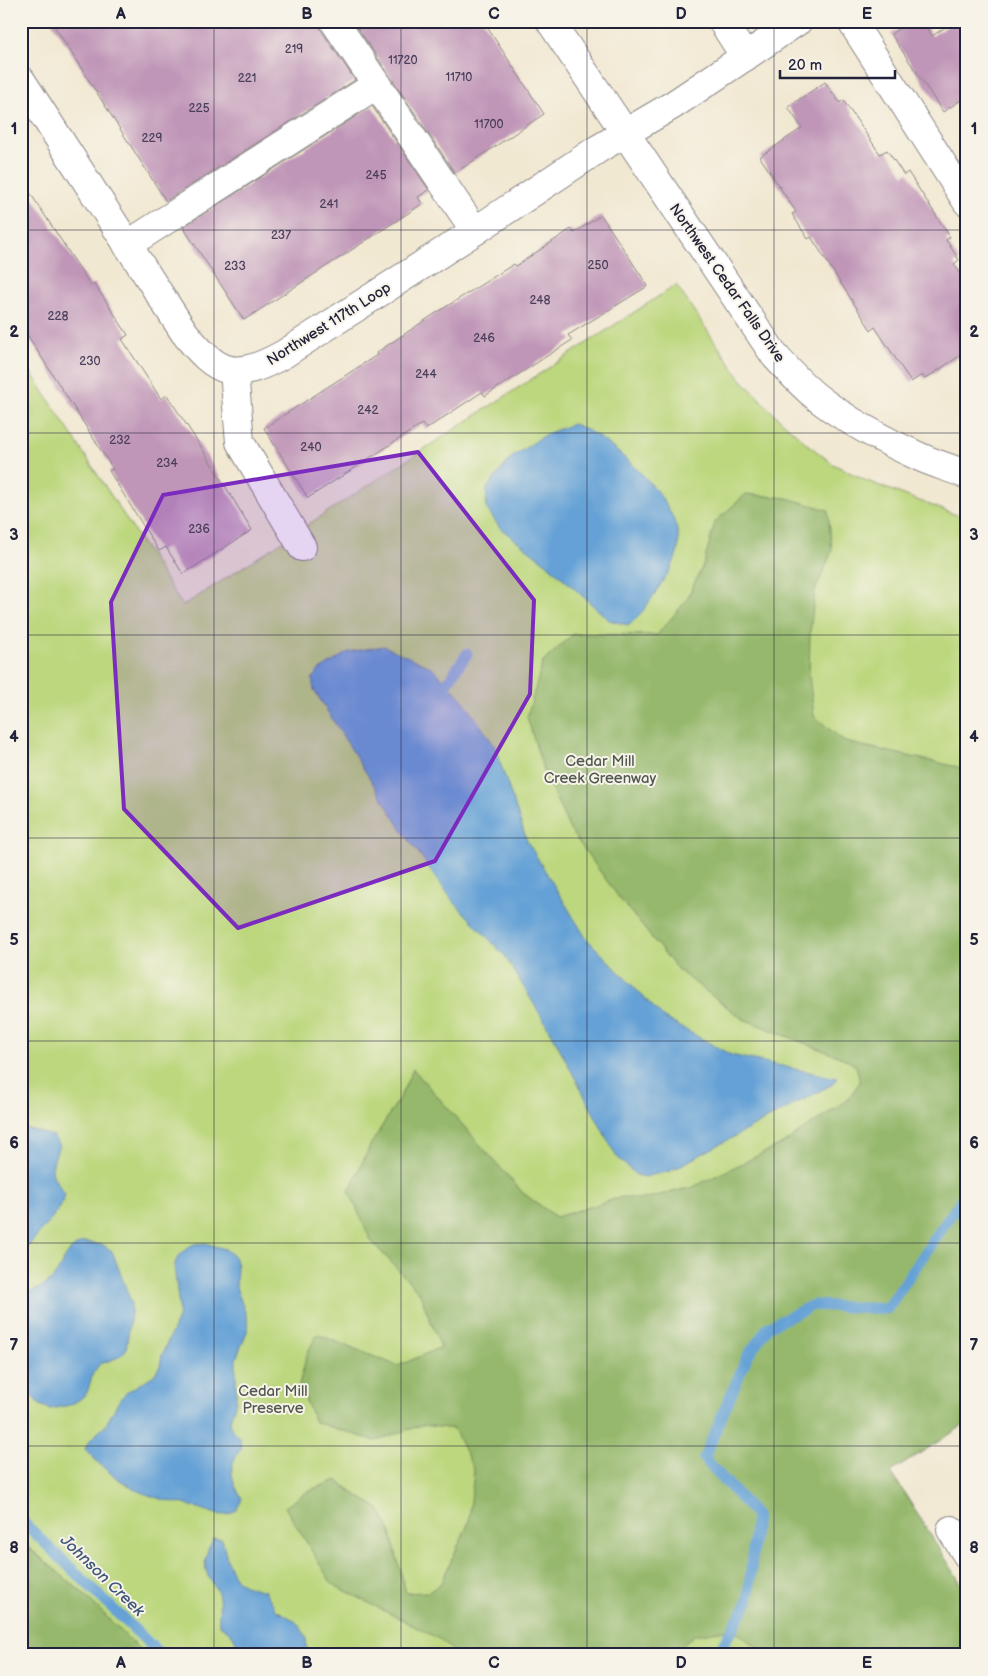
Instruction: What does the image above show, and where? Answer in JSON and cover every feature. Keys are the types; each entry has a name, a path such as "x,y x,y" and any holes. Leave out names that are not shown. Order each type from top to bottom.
{"street":[{"path":"334,21 475,231"},
{"name":"Northwest Cedar Falls Drive","path":"550,21 775,356 796,379 819,399 846,418 883,439 921,458 967,475"},
{"path":"722,21 745,57"},
{"name":"Northwest 117th Loop","path":"234,371 257,368 284,354 598,149 673,105 798,21"},
{"path":"851,21 963,187"},
{"path":"21,80 194,345 213,363 234,371 240,442 302,546"},
{"path":"127,244 376,85"},
{"path":"951,1530 967,1555"}],"highlighted area":[{"path":"418,452 534,600 530,694 435,861 238,928 124,809 111,602 163,495"}],"green space":[{"name":"Cedar Mill Creek Greenway","path":"676,285 740,378 773,413 807,444 833,464 867,481 967,519 967,1423 891,1472 967,1593 967,1655 672,1655 694,1635 698,1597 609,1655 145,1655 87,1597 21,1541 21,357 183,606"},
{"path":"746,494 787,498 828,510 832,551 815,591 810,633 809,675 814,716 845,742 967,769 967,1423 891,1472 967,1593 967,1655 768,1655 732,1629 694,1635 672,1655 458,1655 439,1639 332,1584 285,1507 310,1490 337,1480 379,1509 391,1533 406,1593 429,1592 441,1583 469,1522 474,1470 454,1429 422,1425 375,1441 315,1422 299,1385 307,1354 317,1334 398,1366 441,1347 419,1292 371,1241 349,1191 371,1144 400,1097 413,1069 523,1193 556,1217 622,1197 643,1199 693,1187 784,1143 847,1100 860,1082 856,1066 845,1059 743,1019 678,970 620,899 570,830 545,775 527,717 543,662 573,634 657,635 686,601 704,563 715,522"},
{"path":"21,1541 87,1597 145,1655 21,1655"}],"water":[{"path":"573,424 585,429 610,445 638,470 664,501 673,517 678,534 678,550 669,571 644,609 628,625 609,620 546,563 500,528 486,508 487,488 511,458 546,434"},
{"path":"384,646 433,668 463,700 494,745 527,841 586,938 664,1018 731,1055 837,1078 833,1084 670,1171 644,1177 636,1175 616,1156 552,1034 505,956 453,901 404,833 314,690 312,679 318,671 348,652"},
{"path":"21,1124 22,1127 53,1136 59,1145 52,1171 65,1194 57,1212 26,1249 21,1258"},
{"path":"83,1242 103,1245 112,1251 131,1302 126,1350 119,1357 100,1364 93,1373 87,1393 79,1400 70,1405 50,1409 40,1405 21,1378 21,1295 47,1284 55,1276 66,1255"},
{"path":"205,1243 225,1249 234,1256 237,1266 236,1287 247,1318 248,1329 236,1359 236,1402 230,1420 232,1430 240,1438 241,1449 234,1461 232,1474 235,1486 242,1498 238,1507 227,1515 161,1499 139,1491 110,1473 85,1449 90,1440 105,1426 120,1399 127,1392 154,1375 160,1366 162,1355 178,1318 179,1308 174,1266 178,1257 185,1250 194,1244"},
{"path":"214,1538 222,1539 229,1565 235,1577 247,1586 265,1591 276,1610 294,1620 301,1628 306,1638 307,1655 237,1655 235,1640 227,1630 219,1625 218,1593 208,1576 205,1566 206,1556"}],"building":[{"path":"51,21 318,21 321,30 355,80 166,201"},
{"path":"353,21 483,21 544,114 455,173"},
{"path":"910,21 922,21 932,36 955,21 967,21 967,96 943,112 891,34"},
{"path":"825,82 840,103 843,100 880,154 887,150 904,175 908,172 950,237 946,240 959,260 954,264 967,283 967,351 925,379 922,375 911,382 875,327 871,330 811,237 808,239 792,214 796,212 760,157 802,128 788,107"},
{"path":"372,106 429,190 418,197 422,204 244,320 183,227"},
{"path":"21,179 91,286 94,283 128,335 122,339 161,399 167,395 252,530 183,574 166,547 159,551 109,471 113,469 21,325"},
{"path":"601,215 648,286 568,335 572,340 485,396 482,392 426,429 422,424 308,498 264,428 377,355 376,353 433,315 514,264 516,266 571,229 574,233"}],"waterway":[{"path":"447,683 467,654"},
{"path":"717,1655 748,1602 756,1515 704,1458 747,1357 768,1327 813,1305 887,1309 967,1191"},
{"name":"Johnson Creek","path":"21,1520 161,1655"}],"park label":[{"name":"Cedar Mill Preserve","path":"273,1400"}]}
